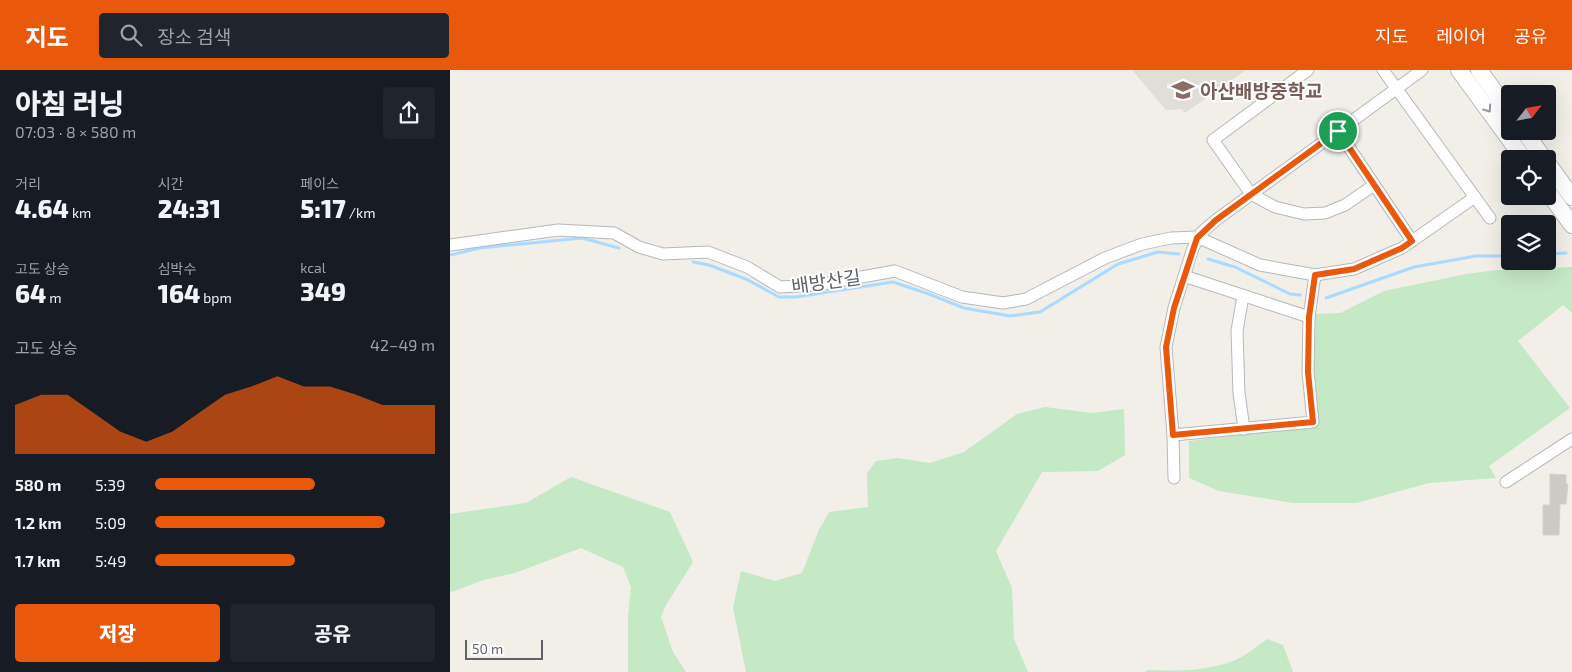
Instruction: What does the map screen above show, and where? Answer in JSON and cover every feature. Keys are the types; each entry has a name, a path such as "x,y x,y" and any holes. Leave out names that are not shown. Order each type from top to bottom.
{"street":[{"path":"1308,70 1212,140 1251,194 1282,209 1304,214 1325,213 1345,205 1374,185"},
{"path":"1383,70 1490,218"},
{"path":"1174,478 1173,435 1166,347 1174,308 1197,238 1216,220 1422,70"},
{"path":"1459,70 1517,150"},
{"path":"1479,70 1501,101"},
{"path":"1338,131 1412,241"},
{"path":"1556,175 1572,197"},
{"path":"1197,238 1260,265 1315,275 1354,269 1402,248 1475,197"},
{"path":"1556,203 1572,225"},
{"name":"배방산길","path":"450,245 558,230 614,233 639,247 663,254 708,252 747,267 780,287 817,285 895,270 962,297 1003,303 1026,299 1105,258 1142,244 1171,238 1197,238"},
{"path":"1173,435 1313,422 1308,372 1309,317 1315,275"},
{"path":"1184,276 1309,317"},
{"path":"1243,296 1237,331 1239,393 1244,429"},
{"path":"1506,482 1572,439"}],"shaded area":[{"name":"아산배방중학교","path":"1132,70 1246,70 1185,113 1182,109 1166,110"}],"green space":[{"path":"1572,267 1572,313 1563,305 1518,341 1570,408 1489,466 1496,478 1429,483 1356,503 1293,503 1219,491 1189,478 1189,441 1318,426 1313,373 1316,314 1340,313 1384,291 1466,274 1496,270 1556,270 1556,268"},
{"path":"1045,407 1091,413 1124,409 1125,455 1098,471 1042,472 996,551 1012,588 1014,639 1028,672 746,672 733,607 741,571 775,581 802,573 818,532 829,512 868,507 867,473 876,461 898,458 930,463 964,452 1017,414"},
{"path":"571,477 670,512 693,562 666,605 661,617 673,652 686,672 628,672 628,616 631,587 623,567 581,548 515,573 483,580 452,592 450,591 450,514 526,503"},
{"path":"1267,639 1283,645 1293,672 1145,672 1147,670 1198,669 1222,665 1245,655"}],"building":[{"path":"1550,474 1566,475 1566,484 1568,484 1566,504 1560,504 1559,535 1543,535 1543,505 1550,505"}],"waterway":[{"path":"450,255 480,248 582,238 619,248"},
{"path":"693,262 709,265 746,279 779,297 796,297 893,282 964,308 1010,316 1040,312 1118,264 1158,252 1179,254"},
{"path":"1556,254 1566,253"},
{"path":"1326,298 1414,267 1476,256 1501,256"},
{"path":"1208,259 1235,267 1290,294 1300,295"}],"place":[{"name":"아산배방중학교","path":"1183,90"}],"route":[{"path":"1338,131 1412,241 1402,248 1354,269 1315,275 1309,317 1308,372 1313,422 1173,435 1166,347 1174,308 1197,238 1216,220 1338,131"}]}
